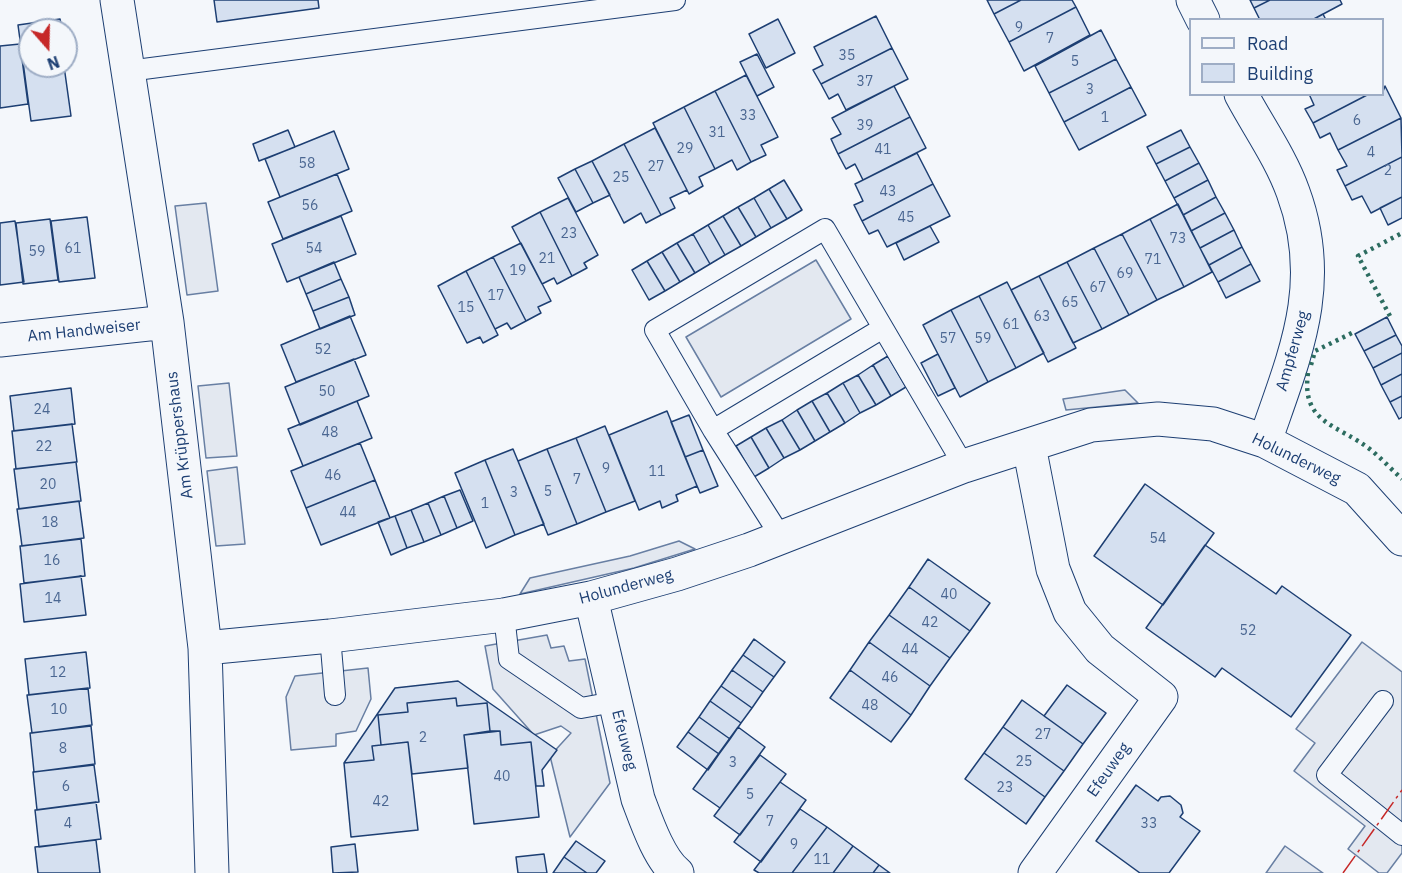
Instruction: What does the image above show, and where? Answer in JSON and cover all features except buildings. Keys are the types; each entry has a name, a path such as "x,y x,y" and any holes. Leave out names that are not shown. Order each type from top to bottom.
{"street":[{"name":"Am Krüppershaus","path":"117,0 167,322 205,648 212,873"},
{"path":"1193,0 1202,18"},
{"name":"Ampferweg","path":"1242,96 1293,190 1306,236 1309,270 1307,309 1265,441"},
{"name":"Am Handweiser","path":"0,340 167,322"},
{"name":"Holunderweg","path":"205,648 504,615 591,598 677,574 781,537 964,466 1091,425 1158,419 1213,424 1265,441 1357,489 1402,539"},
{"name":"Efeuweg","path":"1029,446 1053,569 1070,612 1100,649 1161,697 1035,873"},
{"name":"Efeuweg","path":"591,598 614,702 642,809 665,859 677,873"}],"lane":[{"path":"128,71 675,0"},
{"path":"781,537 713,430 655,330 825,229 964,466"},
{"path":"713,430 884,328"},
{"path":"504,615 509,659 581,708 614,702"},
{"path":"330,636 335,695"},
{"path":"1383,700 1327,775 1402,835"}],"shaded area":[{"path":"206,203 218,291 187,295 175,206"},
{"path":"816,260 851,319 721,397 686,337"},
{"path":"229,383 237,456 206,458 198,386"},
{"path":"1125,390 1138,403 1066,410 1063,399"},
{"path":"237,467 245,544 216,546 207,471"},
{"path":"679,541 695,549 634,568 520,594 530,578 630,556"},
{"path":"547,635 551,648 564,646 569,661 585,659 610,783 570,837 550,756 571,733 561,726 534,735 493,689 485,646"},
{"path":"1362,642 1402,672 1402,853 1387,873 1379,873 1348,849 1365,826 1294,771 1315,743 1296,729"},
{"path":"368,668 371,699 356,731 336,734 336,746 291,750 286,697 295,676"},
{"path":"1285,846 1323,873 1266,873"}],"hedge":[{"path":"1390,316 1358,256 1402,233"},
{"path":"1311,365 1315,351 1354,332"},
{"path":"1308,373 1307,390 1310,403 1316,413 1324,421 1371,450 1402,479"}],"power":[{"path":"1343,873 1402,790"}]}
